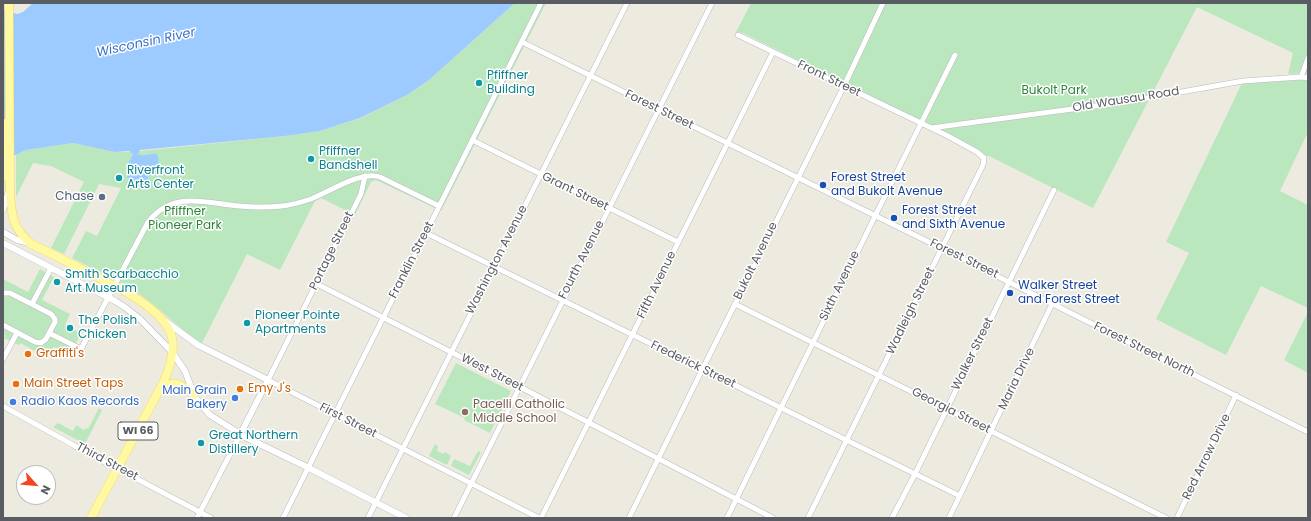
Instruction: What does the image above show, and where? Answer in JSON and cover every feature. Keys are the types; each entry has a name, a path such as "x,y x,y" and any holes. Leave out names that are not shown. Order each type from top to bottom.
{"main road":[{"name":"WI 66","path":"3,177 7,164 9,3"},
{"name":"WI 66","path":"3,123 10,185 11,210 13,219 22,235 31,244 134,296 161,318 167,325 171,335 173,344 167,374 91,518"},
{"path":"158,393 166,386 176,384 185,387 194,395"}],"street":[{"name":"Franklin Street","path":"283,518 541,3"},
{"name":"Washington Avenue","path":"368,518 627,3"},
{"name":"Fourth Avenue","path":"454,518 712,3"},
{"name":"Bukolt Avenue","path":"629,518 844,86 883,3"},
{"name":"Front Street","path":"738,35 921,123"},
{"name":"Forest Street","path":"522,42 797,178"},
{"name":"Fifth Avenue","path":"540,518 589,423 773,52"},
{"name":"Sixth Avenue","path":"727,518 955,55"},
{"path":"1301,77 1308,58"},
{"name":"Old Wausau Road","path":"931,128 1125,102 1243,81 1301,77 1308,78"},
{"path":"921,123 931,128"},
{"name":"Wadleigh Street","path":"808,518 983,166 984,158 973,150 931,128"},
{"name":"Grant Street","path":"472,140 678,242"},
{"path":"50,334 81,349 148,222 157,212 167,206 187,201 247,206 281,206 310,199 365,176 371,175 380,177 439,206"},
{"name":"Portage Street","path":"197,518 361,194 365,176"},
{"path":"797,178 875,216"},
{"path":"3,209 10,185"},
{"name":"Walker Street","path":"892,518 1054,190"},
{"name":"Forest Street","path":"875,216 1052,304"},
{"path":"3,232 17,240 31,244"},
{"name":"Frederick Street","path":"426,233 960,496"},
{"path":"3,243 108,298 132,313 172,352 185,371 194,395 202,408 210,415 246,437 406,518"},
{"path":"32,304 51,268"},
{"name":"West Street","path":"316,284 520,387 773,518"},
{"path":"3,293 10,293 32,304 53,317 55,322 50,334 46,340 41,343 36,342 3,325"},
{"name":"Georgia Street","path":"735,304 1166,518"},
{"name":"Forest Street North","path":"1052,304 1236,395"},
{"name":"Maria Drive","path":"949,518 1052,304"},
{"name":"First Street","path":"161,318 198,345 540,518"},
{"path":"3,359 17,332"},
{"path":"1236,395 1308,432"},
{"name":"Red Arrow Drive","path":"1178,518 1236,395"},
{"name":"Third Street","path":"3,406 211,518"}],"green space":[{"name":"Pfiffner Pioneer Park","path":"515,3 546,3 441,211 376,180 371,182 355,215 321,198 315,201 280,270 247,254 202,343 134,291 72,258 86,231 97,236 121,188 99,184 64,254 51,248 84,182 51,166 33,163 16,197 16,155 26,150 73,143 114,152 131,152 320,131 361,118 407,95 429,80"},
{"name":"Bukolt Park","path":"751,3 1308,3 1308,73 1288,74 1293,53 1197,7 1093,208 989,156 986,156 978,149 743,33 739,32 737,35 735,34"},
{"path":"1308,80 1308,132 1280,191 1308,205 1308,308 1261,286 1226,355 1156,319 1189,253 1166,242 1243,81"},
{"path":"40,269 54,277 42,300 70,314 65,325 81,333 70,355 54,347 48,358 20,343 19,345 4,338 3,279 28,292"},
{"path":"1308,312 1308,373 1284,360"},
{"path":"456,363 511,391 490,433 464,420 465,418 435,404"},
{"path":"99,408 102,410 85,444 53,427 58,423 73,431 76,425 84,430 86,428 88,429"},
{"path":"435,444 438,446 437,451 444,454 445,452 451,456 447,465 429,456"},
{"path":"478,451 481,452 469,475 451,466 454,459 470,466"}],"water":[{"name":"Wisconsin River","path":"33,3 515,3 429,80 407,95 360,118 320,131 285,136 140,150 138,154 157,154 158,159 159,165 156,173 147,176 150,182 146,185 137,184 133,179 127,178 128,164 133,154 129,151 114,152 73,143 26,150 16,155 3,155 3,9 17,14 23,12"}],"place":[{"name":"Pfiffner Building","path":"479,83"},
{"name":"Pfiffner Bandshell","path":"311,159"},
{"name":"Riverfront Arts Center","path":"119,178"},
{"name":"Forest Street and Bukolt Avenue","path":"823,185"},
{"name":"Chase","path":"102,197"},
{"name":"Forest Street and Sixth Avenue","path":"894,218"},
{"name":"Smith Scarbacchio Art Museum","path":"57,282"},
{"name":"Walker Street and Forest Street","path":"1010,293"},
{"name":"Pioneer Pointe Apartments","path":"247,323"},
{"name":"The Polish Chicken","path":"70,328"},
{"name":"Graffiti's","path":"28,354"},
{"name":"Main Street Taps","path":"16,384"},
{"name":"Emy J's","path":"240,389"},
{"name":"Main Grain Bakery","path":"235,398"},
{"name":"Radio Kaos Records","path":"13,402"},
{"name":"Pacelli Catholic Middle School","path":"465,412"},
{"name":"Great Northern Distillery","path":"201,443"}]}
